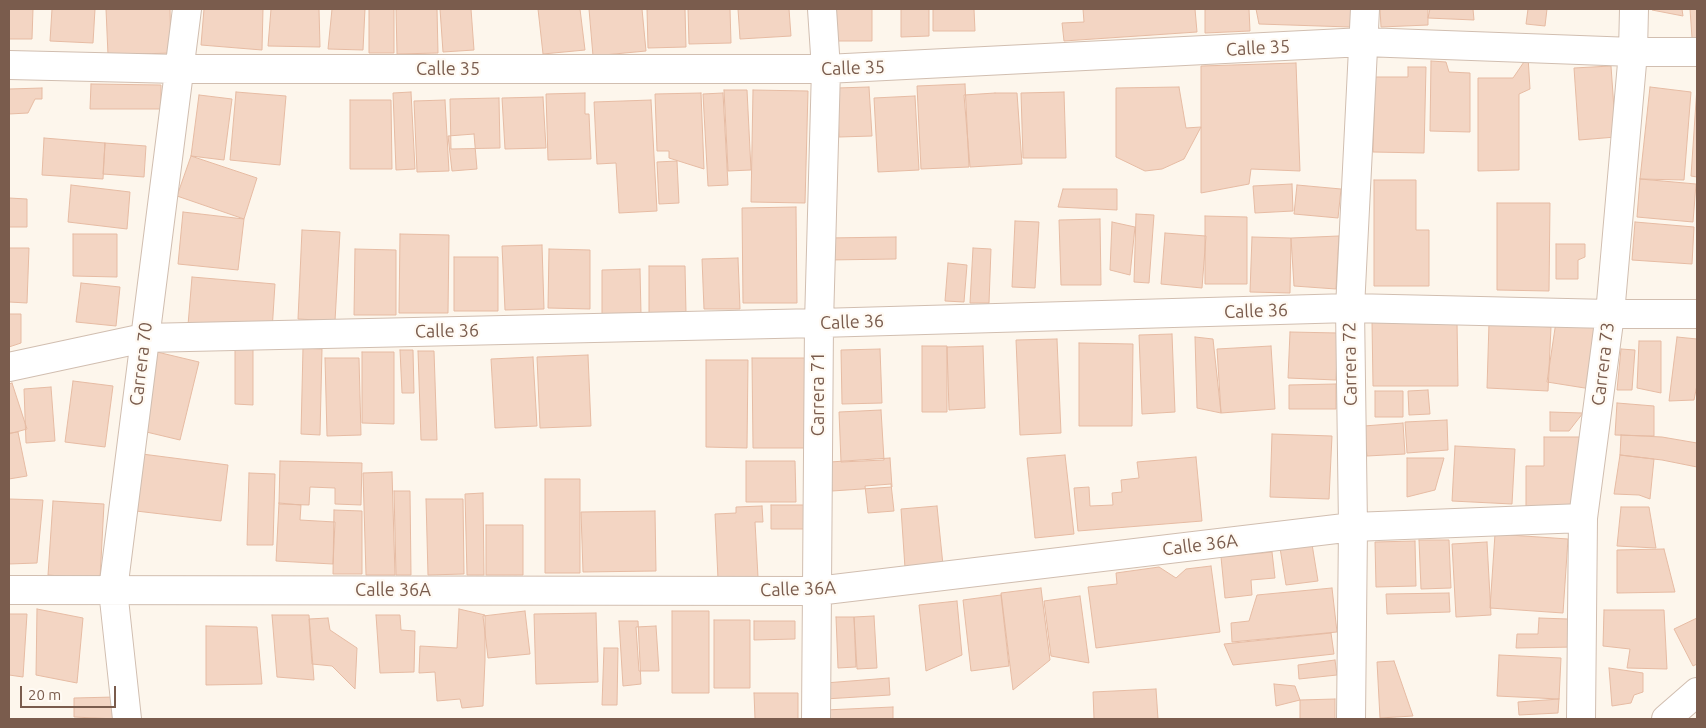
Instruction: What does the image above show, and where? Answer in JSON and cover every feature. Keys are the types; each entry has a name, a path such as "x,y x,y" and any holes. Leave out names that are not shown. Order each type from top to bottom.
{"street":[{"name":"Carrera 70","path":"126,719 113,590 187,9"},
{"name":"Carrera 71","path":"816,719 819,323 826,70 822,9"},
{"name":"Carrera 72","path":"1351,719 1353,527 1350,308 1365,9"},
{"name":"Carrera 73","path":"1581,719 1583,518 1610,314 1633,52 1634,9"},
{"name":"Calle 35","path":"9,65 180,69 826,70 1364,42 1633,52 1697,52"},
{"name":"Calle 36","path":"9,367 144,338 819,323 1350,308 1610,314 1697,314"},
{"name":"Calle 36A","path":"9,590 817,591 1353,527 1583,518"},
{"path":"1666,719 1697,692"}],"building":[{"path":"9,9 33,9 32,39 9,39"},
{"path":"52,9 95,9 93,43 50,41"},
{"path":"106,9 170,9 171,53 108,55"},
{"path":"204,9 263,9 262,50 201,45"},
{"path":"271,9 319,9 320,47 268,46"},
{"path":"332,9 365,9 363,50 328,49"},
{"path":"369,9 394,9 394,53 369,53"},
{"path":"396,9 437,9 438,53 397,54"},
{"path":"440,9 471,9 474,50 443,52"},
{"path":"538,9 580,9 585,50 543,54"},
{"path":"589,9 642,9 646,51 593,56"},
{"path":"647,9 685,9 686,47 648,48"},
{"path":"688,9 730,9 731,43 689,44"},
{"path":"738,9 789,9 791,36 740,39"},
{"path":"833,9 872,9 872,41 833,41"},
{"path":"901,9 929,9 929,36 901,37"},
{"path":"933,9 974,9 975,31 933,31"},
{"path":"1083,9 1195,9 1197,32 1064,41 1062,23 1084,22"},
{"path":"1205,9 1249,9 1250,31 1205,33"},
{"path":"1256,9 1351,9 1350,27 1259,24"},
{"path":"1380,9 1428,9 1428,25 1381,27"},
{"path":"1430,9 1473,9 1474,20 1428,18"},
{"path":"1528,9 1547,9 1545,26 1526,24"},
{"path":"1682,9 1683,16 1652,10"},
{"path":"1690,9 1697,9 1697,38 1692,38"},
{"path":"1528,56 1530,89 1519,94 1519,170 1478,171 1478,78 1513,78"},
{"path":"1431,61 1446,62 1449,72 1470,73 1470,132 1430,131"},
{"path":"1296,63 1300,171 1251,169 1249,184 1201,193 1201,66"},
{"path":"1611,66 1616,137 1579,140 1574,68"},
{"path":"1408,67 1426,67 1424,153 1373,152 1375,77 1408,77"},
{"path":"91,84 161,85 161,109 90,109"},
{"path":"965,84 969,167 921,169 917,86"},
{"path":"869,87 872,136 839,137 837,88"},
{"path":"1179,87 1186,128 1201,127 1184,159 1162,169 1145,171 1116,157 1116,88"},
{"path":"1650,87 1691,92 1684,180 1640,179"},
{"path":"1697,87 1697,177 1691,176"},
{"path":"42,88 42,99 35,99 28,113 9,114 9,89"},
{"path":"724,90 747,90 751,170 728,171"},
{"path":"753,90 808,91 805,203 751,202"},
{"path":"236,92 286,96 280,165 230,160"},
{"path":"411,92 415,169 396,170 393,93"},
{"path":"1064,92 1066,158 1023,158 1021,93"},
{"path":"585,93 585,114 589,114 591,159 548,160 546,94"},
{"path":"701,93 704,169 669,158 669,151 657,151 655,94"},
{"path":"723,93 728,185 708,186 703,94"},
{"path":"1017,93 1022,164 970,167 964,95"},
{"path":"199,95 232,99 224,160 191,156"},
{"path":"915,96 919,170 878,172 874,98"},
{"path":"543,97 546,148 505,149 502,98"},
{"path":"499,98 500,148 451,149 450,99"},
{"path":"350,100 391,100 392,169 350,169"},
{"path":"445,100 449,171 417,172 414,101"},
{"path":"651,100 657,211 619,213 616,163 597,164 594,102"},
{"path":"474,134 477,169 452,171 448,136"},
{"path":"44,138 105,143 103,179 42,175"},
{"path":"105,143 146,146 144,177 103,174"},
{"path":"191,156 257,178 244,219 177,196"},
{"path":"677,161 679,203 659,204 657,162"},
{"path":"1640,179 1696,184 1693,222 1637,217"},
{"path":"1374,180 1416,180 1416,230 1429,230 1429,286 1374,286"},
{"path":"1292,184 1293,211 1255,213 1253,186"},
{"path":"71,185 130,192 127,229 68,222"},
{"path":"1297,185 1341,189 1338,218 1294,214"},
{"path":"1063,189 1117,189 1117,210 1058,207"},
{"path":"9,198 27,199 27,227 9,227"},
{"path":"1497,203 1550,203 1549,291 1497,290"},
{"path":"796,207 797,303 743,303 742,208"},
{"path":"183,212 244,219 238,270 178,264"},
{"path":"1136,214 1154,215 1149,283 1134,282"},
{"path":"1205,216 1247,217 1247,284 1205,284"},
{"path":"1100,219 1101,285 1061,285 1059,220"},
{"path":"1015,221 1039,222 1035,288 1012,287"},
{"path":"1112,222 1135,227 1130,275 1110,270"},
{"path":"1635,222 1694,227 1692,264 1632,260"},
{"path":"302,230 340,232 335,321 298,319"},
{"path":"1165,233 1206,236 1202,288 1161,284"},
{"path":"73,234 117,234 117,277 73,276"},
{"path":"400,234 449,235 448,313 399,313"},
{"path":"1339,236 1336,289 1294,286 1291,238"},
{"path":"896,237 896,259 828,260 827,238"},
{"path":"1252,237 1291,238 1290,293 1250,292"},
{"path":"1556,244 1585,244 1585,257 1578,260 1578,279 1556,279"},
{"path":"542,245 544,309 505,310 502,246"},
{"path":"9,248 29,248 27,303 9,302"},
{"path":"973,248 991,249 989,303 970,303"},
{"path":"355,249 396,250 396,315 354,315"},
{"path":"549,249 590,250 590,309 548,308"},
{"path":"454,257 498,257 498,311 454,311"},
{"path":"738,258 740,309 704,309 702,259"},
{"path":"948,263 967,265 964,302 945,301"},
{"path":"649,266 685,266 686,313 649,313"},
{"path":"640,269 641,314 602,314 602,270"},
{"path":"192,277 275,284 272,331 188,325"},
{"path":"81,283 120,287 116,326 76,322"},
{"path":"9,314 21,314 21,343 9,347"},
{"path":"1557,315 1599,326 1591,389 1547,382"},
{"path":"1457,321 1458,386 1373,386 1372,322"},
{"path":"1489,323 1551,327 1548,391 1487,388"},
{"path":"1290,332 1338,333 1336,380 1288,378"},
{"path":"1172,334 1175,412 1142,414 1139,335"},
{"path":"1195,337 1213,339 1221,413 1197,408"},
{"path":"1677,337 1697,339 1697,385 1694,400 1669,401"},
{"path":"1057,339 1061,433 1020,435 1016,340"},
{"path":"1639,341 1661,341 1661,393 1637,388"},
{"path":"1079,343 1133,344 1132,426 1079,426"},
{"path":"922,346 947,346 947,412 922,412"},
{"path":"983,346 985,408 949,410 947,347"},
{"path":"1271,346 1275,409 1221,413 1217,349"},
{"path":"235,348 253,348 253,405 235,404"},
{"path":"303,348 322,349 320,435 301,434"},
{"path":"880,349 882,403 842,404 841,350"},
{"path":"1621,349 1635,350 1632,390 1617,390"},
{"path":"400,350 413,350 414,393 402,393"},
{"path":"418,351 434,351 437,440 421,440"},
{"path":"157,352 199,362 180,440 138,430"},
{"path":"362,352 394,352 394,424 362,423"},
{"path":"588,355 591,426 540,428 537,357"},
{"path":"533,357 537,426 495,428 491,359"},
{"path":"325,358 359,358 361,435 327,436"},
{"path":"752,358 809,358 809,448 753,448"},
{"path":"706,360 748,360 747,448 706,447"},
{"path":"73,381 113,386 105,447 65,442"},
{"path":"12,383 27,429 9,434 9,384"},
{"path":"1336,384 1336,409 1289,409 1289,385"},
{"path":"51,387 55,441 26,443 24,389"},
{"path":"1428,390 1430,414 1409,415 1408,391"},
{"path":"1375,391 1403,391 1403,417 1375,417"},
{"path":"1617,403 1654,406 1654,436 1615,435"},
{"path":"881,410 884,460 841,462 839,412"},
{"path":"1550,412 1583,413 1569,431 1550,431"},
{"path":"1447,420 1448,450 1407,453 1405,422"},
{"path":"1403,423 1405,454 1367,456 1364,426"},
{"path":"18,432 27,476 9,479 9,433"},
{"path":"1272,434 1332,436 1329,499 1270,497"},
{"path":"1621,435 1662,437 1697,443 1697,467 1662,460 1620,455"},
{"path":"1544,437 1584,437 1582,511 1526,513 1526,466 1544,466"},
{"path":"1455,446 1515,449 1512,504 1452,501"},
{"path":"142,454 228,465 221,521 136,511"},
{"path":"1065,455 1074,534 1035,538 1027,458"},
{"path":"1620,455 1654,459 1650,499 1639,495 1614,494"},
{"path":"1196,457 1202,521 1078,531 1074,488 1089,487 1090,506 1113,505 1112,493 1122,492 1121,480 1139,478 1137,462"},
{"path":"890,458 892,487 832,491 830,462"},
{"path":"1407,458 1444,458 1435,490 1407,497"},
{"path":"280,461 362,463 361,505 335,504 335,488 310,487 309,505 279,504"},
{"path":"746,461 795,461 796,502 746,502"},
{"path":"392,472 395,575 366,575 363,473"},
{"path":"249,473 275,474 273,545 247,545"},
{"path":"545,479 580,479 580,573 545,573"},
{"path":"891,484 894,511 868,513 865,486"},
{"path":"394,491 410,491 411,575 396,575"},
{"path":"483,493 484,575 467,575 465,494"},
{"path":"9,499 43,500 37,563 9,564"},
{"path":"426,499 463,499 464,574 428,575"},
{"path":"53,501 104,504 100,579 48,575"},
{"path":"279,503 301,505 300,520 335,522 333,564 276,561"},
{"path":"771,505 804,505 804,529 771,529"},
{"path":"762,506 763,522 755,522 758,577 718,579 715,514 736,513 736,507"},
{"path":"937,506 943,565 905,568 901,509"},
{"path":"1621,507 1649,507 1656,548 1617,546"},
{"path":"334,510 362,511 362,574 333,574"},
{"path":"655,511 656,571 583,572 581,512"},
{"path":"486,525 523,525 523,575 486,575"},
{"path":"1495,534 1568,539 1563,613 1490,608"},
{"path":"1419,540 1449,540 1451,588 1421,589"},
{"path":"1415,541 1416,586 1376,587 1375,542"},
{"path":"1487,542 1491,615 1456,617 1452,544"},
{"path":"1312,544 1318,581 1286,585 1280,548"},
{"path":"1664,549 1675,592 1617,593 1617,550"},
{"path":"1272,552 1275,578 1251,580 1252,595 1225,598 1221,557"},
{"path":"1211,566 1220,632 1096,648 1088,587 1117,584 1116,573 1159,567 1176,578 1186,569"},
{"path":"1041,588 1050,660 1013,690 1001,593"},
{"path":"1332,588 1337,632 1232,642 1231,623 1249,621 1257,595"},
{"path":"1449,593 1450,612 1387,614 1386,594"},
{"path":"1001,595 1009,666 971,671 963,600"},
{"path":"1080,596 1089,663 1051,656 1044,601"},
{"path":"957,601 962,655 926,671 919,605"},
{"path":"37,609 83,618 77,683 36,675"},
{"path":"459,609 485,615 483,706 462,708 460,699 437,701 435,672 419,673 420,646 457,648"},
{"path":"1604,610 1664,610 1667,669 1627,668 1630,649 1603,646"},
{"path":"525,611 530,654 488,658 483,616"},
{"path":"672,611 709,611 709,693 672,693"},
{"path":"596,613 598,682 536,684 534,614"},
{"path":"9,614 27,614 23,677 9,675"},
{"path":"272,615 309,615 314,680 277,677"},
{"path":"376,615 400,615 401,630 415,631 414,672 380,673"},
{"path":"874,616 877,668 857,669 854,617"},
{"path":"836,617 854,617 856,667 838,668"},
{"path":"328,618 330,630 357,648 355,689 332,666 312,664 309,619"},
{"path":"1539,618 1568,619 1574,647 1516,648 1517,634 1538,634"},
{"path":"1697,618 1697,664 1693,666 1674,629"},
{"path":"714,620 750,620 750,688 714,688"},
{"path":"619,621 638,621 641,684 623,686"},
{"path":"754,621 795,621 795,639 754,640"},
{"path":"206,626 257,627 262,684 206,685"},
{"path":"656,626 659,671 639,671 636,627"},
{"path":"1331,633 1334,654 1233,665 1224,644"},
{"path":"604,648 618,648 617,705 602,705"},
{"path":"1499,655 1561,658 1559,699 1497,696"},
{"path":"1335,660 1337,675 1299,679 1298,665"},
{"path":"1394,661 1413,716 1380,718 1377,662"},
{"path":"1609,668 1643,673 1643,692 1634,695 1631,703 1612,706"},
{"path":"889,678 890,695 825,699 825,683"},
{"path":"1274,684 1295,686 1300,700 1276,706"},
{"path":"1156,689 1158,719 1094,719 1093,692"},
{"path":"754,693 798,693 798,719 755,719"},
{"path":"115,697 116,719 74,717 74,698"},
{"path":"1335,699 1335,719 1300,719 1300,700"},
{"path":"1559,699 1558,713 1519,715 1518,702"},
{"path":"893,707 893,719 826,719 825,710"}]}
